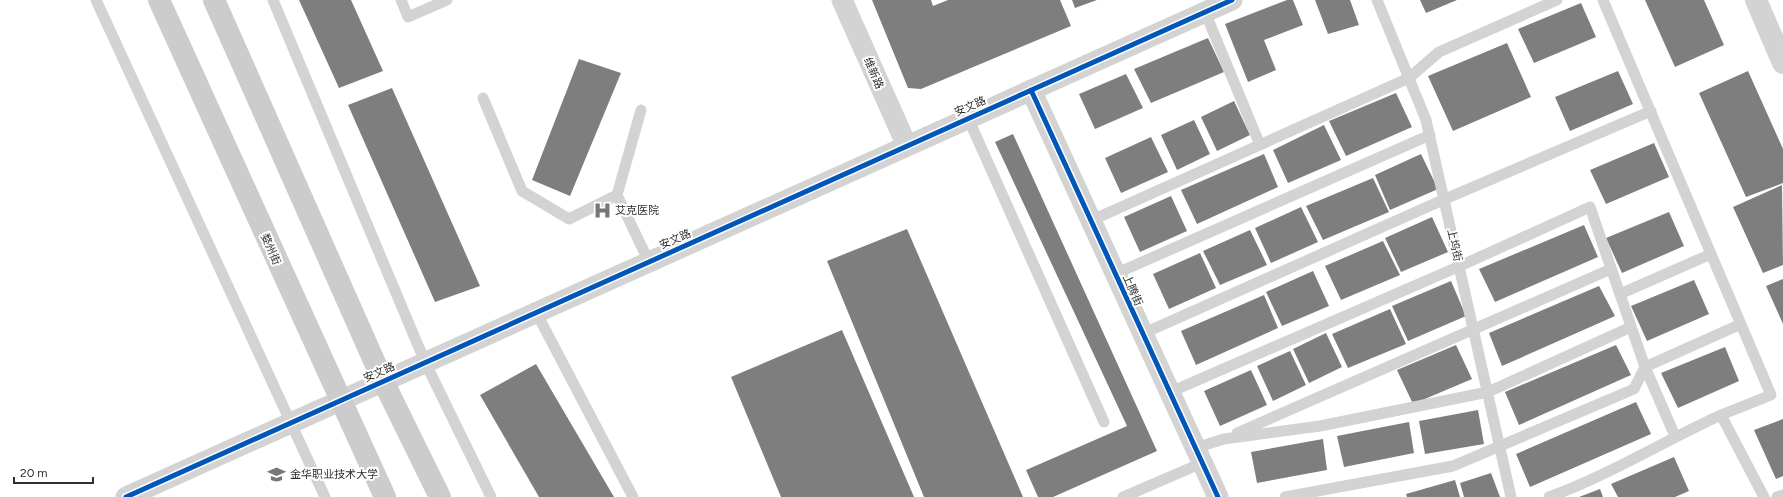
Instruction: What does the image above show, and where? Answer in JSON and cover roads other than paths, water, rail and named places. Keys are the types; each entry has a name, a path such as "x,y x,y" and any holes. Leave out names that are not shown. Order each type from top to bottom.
{"main road":[{"name":"婺州街","path":"159,0 385,497"},
{"path":"214,0 383,381 440,497"}],"street":[{"name":"维新路","path":"842,0 907,146"},
{"path":"1756,0 1783,63"},
{"name":"安文路","path":"126,497 1229,1"},
{"name":"上腾街","path":"1031,90 1168,392 1218,497"}],"lane":[{"path":"96,0 325,497"},
{"path":"273,0 425,362 491,497"},
{"path":"401,0 408,17 447,0"},
{"name":"上坞街","path":"1377,0 1426,120 1511,497"},
{"path":"1090,221 1409,78 1439,52 1557,0"},
{"path":"1549,497 1573,488 1675,436 1721,415 1771,395 1603,0"},
{"path":"1205,12 1260,145"},
{"path":"483,98 522,191 570,219 617,195"},
{"path":"641,110 617,195 649,262"},
{"path":"1142,334 1445,199 1650,111"},
{"path":"968,118 1104,422"},
{"path":"1114,274 1430,135"},
{"path":"1168,392 1460,266 1590,207 1645,367 1675,436"},
{"path":"1620,294 1711,254"},
{"path":"1123,497 1224,439 1611,270"},
{"path":"536,312 633,497"},
{"path":"1285,497 1453,466 1634,389 1645,367 1741,324"},
{"path":"1224,439 1320,426 1488,392 1631,327"},
{"path":"1721,415 1764,497"},
{"path":"1777,497 1783,495"}],"place":[{"name":"艾克医院","path":"602,210"},
{"name":"金华职业技术大学","path":"277,474"}]}
